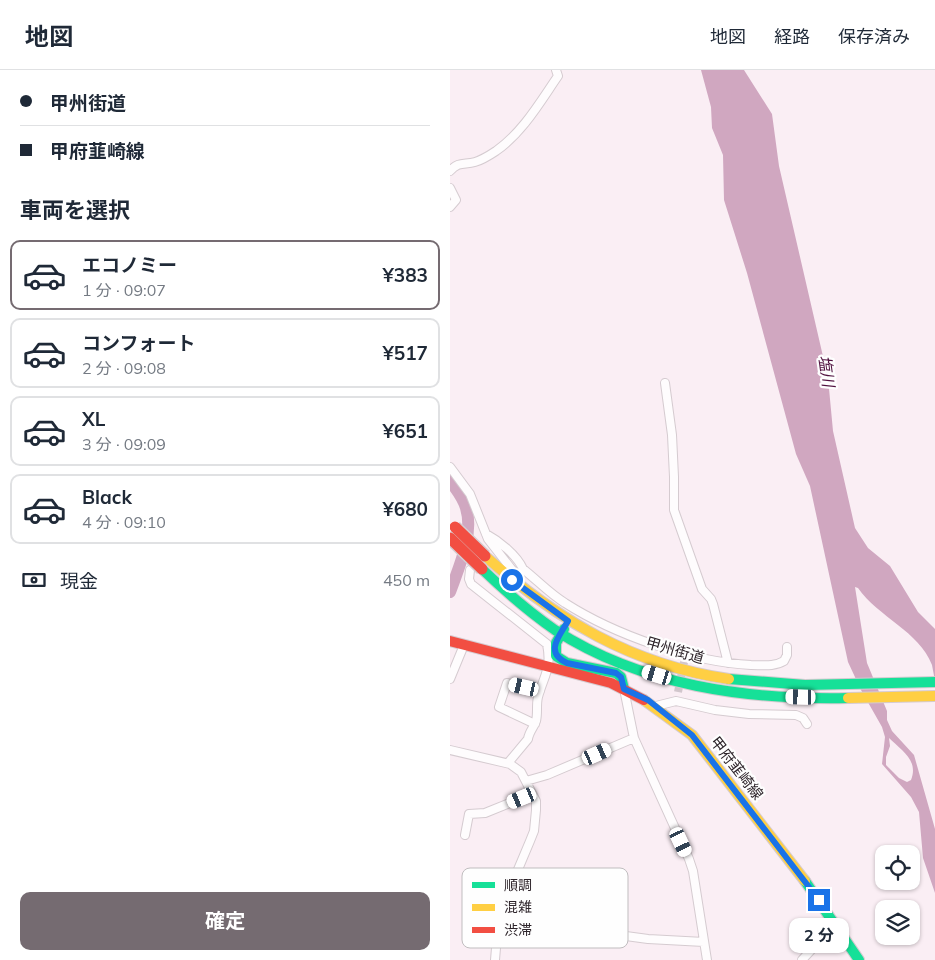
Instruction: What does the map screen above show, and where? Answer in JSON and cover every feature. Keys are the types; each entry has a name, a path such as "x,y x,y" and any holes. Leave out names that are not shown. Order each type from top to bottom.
{"main road":[{"name":"甲州街道","path":"452,529 512,580 568,621 613,645 647,659 690,672 727,679 815,684 935,682"},
{"name":"甲州街道","path":"452,529 482,569 536,615 561,633 606,657 643,670 686,684 726,692 769,697 935,696"},
{"path":"568,621 555,647 556,656 567,663 616,673 621,677 624,689"},
{"name":"甲府韮崎線","path":"450,641 595,678 624,689 656,706 692,735 808,884 840,929 858,960"}],"street":[{"path":"450,171 455,166 463,163 474,163 480,160 495,152 509,141 524,125 558,76 556,70"},
{"path":"450,188 456,200 450,206"},
{"path":"665,382 672,435 674,510 702,589 711,598 728,663"},
{"path":"450,467 470,494 483,536 512,571 512,580"},
{"path":"483,536 495,539 521,563 523,569 563,602 610,627 685,658 773,666 784,661 788,655 787,647"},
{"path":"470,570 469,578 471,584 547,644 550,658 549,667 537,699 535,724 528,738 508,763"},
{"path":"450,680 464,645"},
{"path":"535,724 499,707 507,683 540,691"},
{"path":"624,689 634,738 689,859 707,960"},
{"path":"676,701 678,692"},
{"path":"656,706 676,701 716,710 741,713 796,715 803,718 807,724"},
{"path":"526,781 546,775 634,738"},
{"path":"450,750 508,763 516,767 526,781 536,801 536,810 534,831 519,868"},
{"path":"465,836 469,814 486,813 532,794"},
{"path":"802,960 813,948 840,929"},
{"path":"628,936 704,942"}],"shaded area":[{"path":"701,70 744,70 772,114 779,166 828,378 833,431 855,528 868,548 890,566 918,612 935,629 935,681 932,665 918,643 855,587 867,663 887,711 887,720 892,731 914,755 935,829 935,893 923,858 919,812 911,797 882,764 885,737 882,727 848,662 810,486 796,454 747,273 724,200 723,155 712,128 711,107","holes":["889,738 911,761 913,773 911,780 907,782 899,778 886,765 886,757 890,746"]}],"waterway":[{"path":"450,481 465,504 468,518 467,539 450,592"}],"tunnel":[{"path":"678,692 684,662"}],"traffic: fast":[{"path":"482,569 517,601 555,630 588,649 623,665 659,677 696,686 734,692 772,696 848,698"},
{"path":"564,629 556,643 556,656 567,663 616,673 621,677 624,689"},
{"path":"729,679 805,685 935,682"},
{"path":"805,881 859,960"}],"traffic: slow":[{"path":"485,556 540,600 598,636 628,651 660,663 729,679"},
{"path":"848,698 935,696"},
{"path":"644,700 692,735 805,881"}],"traffic: jam":[{"path":"455,527 485,556"},
{"path":"450,538 482,569"},
{"path":"450,641 611,683 644,700"}],"route":[{"path":"512,580 568,621 556,643 556,656 567,663 616,673 621,677 624,689 648,700 692,735 819,900"}],"water label":[{"name":"塩川","path":"827,371"}]}
